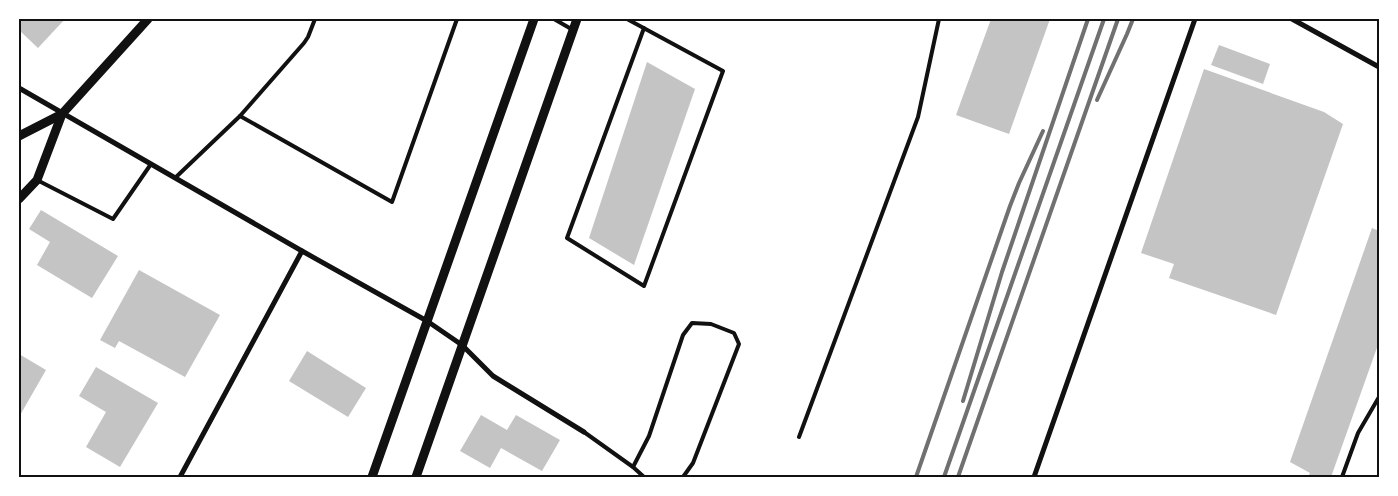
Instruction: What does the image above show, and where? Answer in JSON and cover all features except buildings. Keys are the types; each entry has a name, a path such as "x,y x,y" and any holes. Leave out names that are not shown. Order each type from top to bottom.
{"street":[{"path":"19,136 62,114 148,19"},
{"path":"372,477 534,19"},
{"path":"416,477 576,19"},
{"path":"1034,477 1195,19"},
{"path":"1292,19 1379,67"},
{"path":"19,88 427,321 462,345 493,376 584,432"},
{"path":"19,199 37,180 62,114"},
{"path":"180,477 302,251"}],"lane":[{"path":"175,178 240,116 304,43 316,19"},
{"path":"240,116 392,202 457,19"},
{"path":"554,19 573,30"},
{"path":"626,19 644,28 722,70 644,286 567,238 644,28"},
{"path":"799,437 918,117 939,19"},
{"path":"37,180 113,219 151,164"},
{"path":"633,467 649,436 684,335 692,322 711,324 734,333 739,344 693,463 683,477"},
{"path":"1342,477 1358,433 1379,397"},
{"path":"584,432 644,477"}],"railway":[{"path":"963,401 1002,272 1088,19"},
{"path":"944,477 1104,19"},
{"path":"958,477 1118,19"},
{"path":"1097,100 1133,19"},
{"path":"916,477 1010,206 1043,131"}]}
